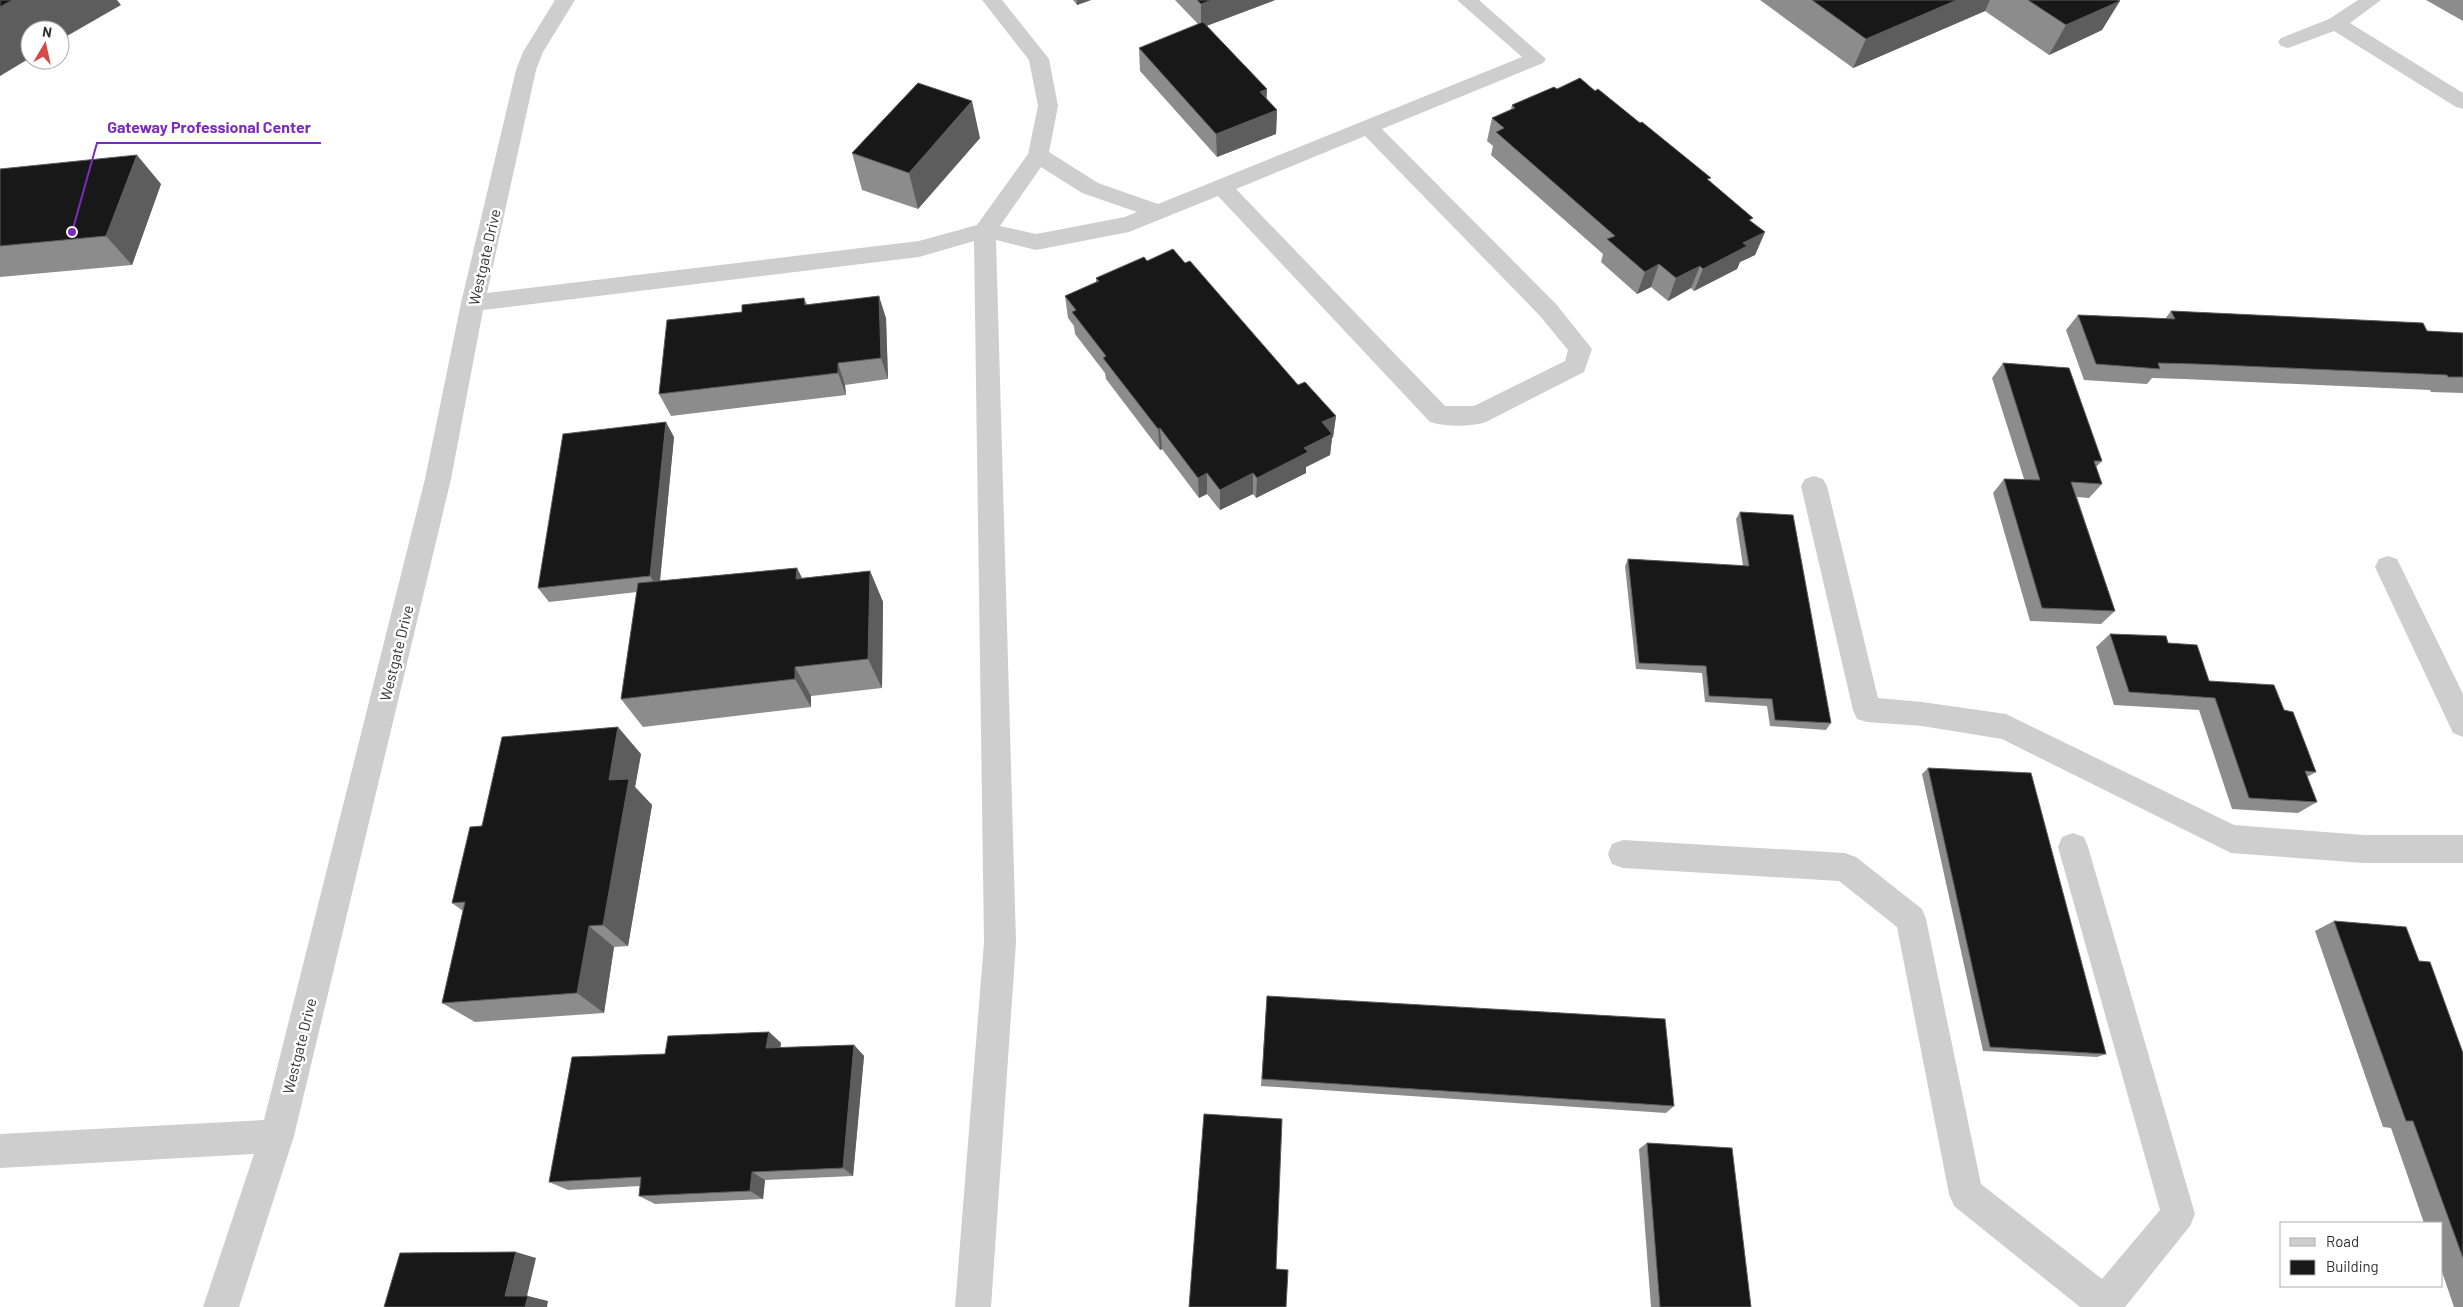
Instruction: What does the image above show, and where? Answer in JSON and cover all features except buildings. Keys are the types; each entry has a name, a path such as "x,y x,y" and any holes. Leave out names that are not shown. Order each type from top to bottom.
{"street":[{"name":"Westgate Drive","path":"221,1307 277,1136 438,479 474,303 526,70 533,52 566,0"},
{"path":"973,1307 1000,942 985,230 1038,155 1048,106 1039,60 992,0"},
{"path":"474,303 919,249 985,230 1036,242 1129,224 1536,59 1467,0"},
{"path":"2288,42 2336,23 2371,0"},
{"path":"2336,23 2463,102"},
{"path":"1222,187 1439,415 1477,415 1576,366 1580,349 1548,310 1368,127"},
{"path":"1038,155 1090,188 1158,212"},
{"path":"1814,486 1867,710 1922,714 2006,727 2231,838 2364,849 2463,848"},
{"path":"2388,567 2463,724"},
{"path":"1622,854 1845,867 1911,919 1966,1194 2106,1305 2178,1214 2073,846"},
{"path":"0,1152 277,1136"}],"place":[{"name":"Gateway Professional Center","path":"72,232"}]}
